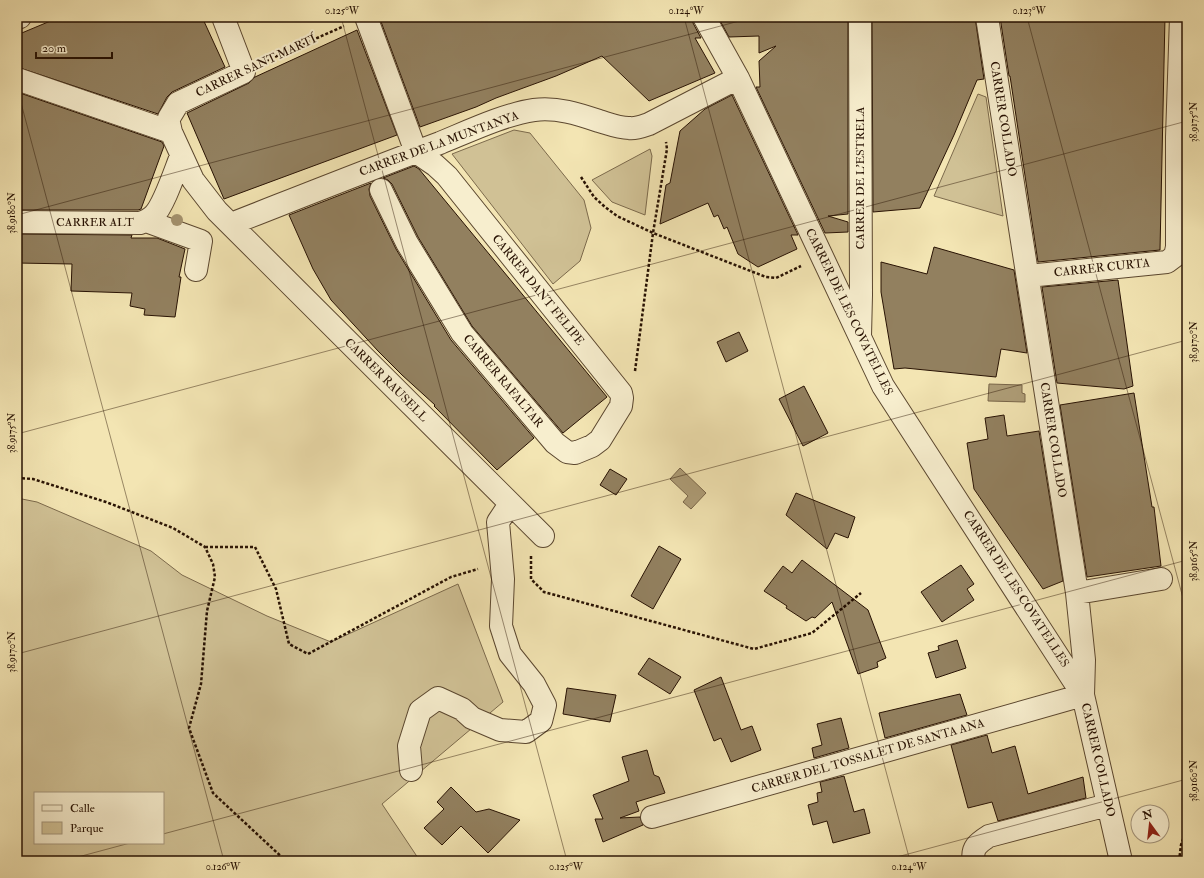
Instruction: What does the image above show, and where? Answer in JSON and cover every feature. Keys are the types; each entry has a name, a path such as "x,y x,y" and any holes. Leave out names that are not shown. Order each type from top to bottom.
{"street":[{"path":"223,17 244,72"},
{"name":"CARRER DE LES COVATELLES","path":"704,17 738,78 860,340 891,400 1083,695"},
{"name":"CARRER DE L'ESTRELA","path":"860,17 860,340"},
{"name":"CARRER COLLADO","path":"987,17 1077,593 1084,660 1083,695 1121,861"},
{"path":"1181,17 1183,64"},
{"path":"358,20 416,152"},
{"name":"CARRER CURTA","path":"1028,276 1167,262 1175,256 1177,247 1177,137 1183,64"},
{"name":"CARRER SANT MARTÍ","path":"171,132 169,123 170,118 178,103 244,72"},
{"name":"CARRER DE LA MUNTANYA","path":"230,224 501,120 533,110 560,110 578,114 618,127 630,128 649,124 660,119 738,78"},
{"path":"17,79 171,132"},
{"name":"CARRER RAUSELL","path":"171,132 193,180 230,224 536,530"},
{"name":"CARRER DANT FELIPE","path":"416,152 435,165 447,176 621,393 621,406 600,440"},
{"name":"CARRER ALT","path":"17,222 140,223 146,221 156,214 161,205 181,156"},
{"name":"CARRER RAFALTAR","path":"381,190 407,243 462,333 555,443 567,452 575,453 592,446 600,440"},
{"path":"146,221 201,241 196,270"},
{"path":"411,770 409,746 420,711 438,698 462,709 472,718 500,730 526,732 541,721 545,705 534,684 510,654 501,626 503,579 498,522 510,504"},
{"path":"1077,593 1161,579"},
{"name":"CARRER DEL TOSSALET DE SANTA ANA","path":"652,816 1083,695"},
{"path":"974,861 974,848 979,842 989,836 1108,805"}],"path":[{"name":"CARRER SANT MARTÍ","path":"244,72 358,20"},
{"path":"634,375 653,233 667,149 666,135 660,119"},
{"path":"581,177 594,197 617,216 653,233 766,277 776,278 822,257"},
{"path":"17,478 33,479 106,502 173,528 205,547 255,547 276,589 289,644 308,654 451,576 486,566 500,545"},
{"path":"536,530 531,579 544,592 754,650 812,633 861,594"},
{"path":"205,547 213,564 215,577 207,611 201,684 189,728 214,793 286,861"},
{"path":"1179,861 1181,845 1187,828"}],"green space":[{"path":"978,94 986,97 1003,216 934,196"},
{"path":"514,130 530,133 584,200 591,228 580,261 553,284 452,154"},
{"path":"650,149 652,156 645,215 612,202 592,180"},
{"path":"17,498 37,502 151,551 182,575 267,616 331,642 458,584 503,702 382,804 420,861 17,861"}],"shaded area":[{"path":"989,384 1022,385 1022,393 1025,394 1025,402 988,401"},
{"path":"680,468 706,493 691,509 683,502 688,496 670,479"}],"building":[{"path":"60,17 202,17 225,67 172,92 167,97 158,114 17,67 17,35"},
{"path":"384,17 692,17 693,23 701,38 695,38 715,73 649,101 602,56 556,76 420,127 380,19"},
{"path":"718,17 848,17 848,214 828,216 848,222 848,232 825,233 756,87 760,87 759,61 776,46 759,53 759,36 729,37"},
{"path":"872,17 975,17 984,79 977,80 954,135 920,208 873,212"},
{"path":"1000,17 1165,17 1160,250 1038,262"},
{"path":"357,30 397,135 224,199 187,113 249,83 255,77"},
{"path":"17,92 162,142 164,146 141,209 17,210"},
{"path":"732,95 798,235 791,235 797,249 758,267 738,254 727,227 724,229 718,215 714,217 708,203 660,224 666,185 670,183 680,131 705,109"},
{"path":"414,166 419,169 607,397 563,433 472,326 418,237 392,184 383,178"},
{"path":"371,183 369,189 370,196 396,249 451,340 534,438 497,470 434,406 435,405 378,351 331,300 313,269 289,215"},
{"path":"17,234 132,235 131,238 157,238 185,249 179,277 181,277 175,317 144,315 145,309 130,306 132,293 71,291 72,264 17,263"},
{"path":"934,247 1014,270 1027,353 1001,349 996,377 905,368 894,369 881,292 881,262 927,274"},
{"path":"1118,280 1133,386 1124,389 1057,383 1042,287"},
{"path":"739,332 748,351 726,362 717,342"},
{"path":"804,386 828,433 803,446 779,399"},
{"path":"1134,393 1152,507 1154,507 1161,566 1087,577 1060,405"},
{"path":"1004,415 1007,436 1039,431 1063,581 1043,589 974,489 967,443 988,439 985,418"},
{"path":"610,469 627,479 616,495 600,485"},
{"path":"796,493 855,517 848,538 835,533 827,549 786,515"},
{"path":"659,546 681,559 653,609 631,596"},
{"path":"802,560 868,610 886,658 877,662 878,667 858,674 832,602 815,618 812,617 806,621 764,591 783,566 792,573"},
{"path":"961,565 974,584 967,589 974,600 942,622 921,592"},
{"path":"957,640 966,668 936,678 928,653 939,650 938,646"},
{"path":"649,658 681,677 670,694 638,674"},
{"path":"721,677 741,730 752,726 761,750 731,762 721,738 714,741 694,690"},
{"path":"567,688 616,695 610,722 563,714"},
{"path":"960,694 967,715 885,738 879,713"},
{"path":"841,718 849,748 814,758 812,748 822,745 817,724"},
{"path":"987,735 992,753 1015,746 1028,794 1083,777 1086,798 998,821 992,802 968,808 951,745"},
{"path":"647,750 654,775 659,777 665,793 636,802 639,811 620,818 640,817 643,825 603,842 595,819 603,819 593,795 629,781 622,757"},
{"path":"844,776 854,812 864,809 870,833 833,843 827,821 813,825 808,805 818,802 817,793 822,792 820,782"},
{"path":"451,787 476,812 489,809 520,820 488,853 461,826 442,845 424,828 444,809 437,802"}]}
